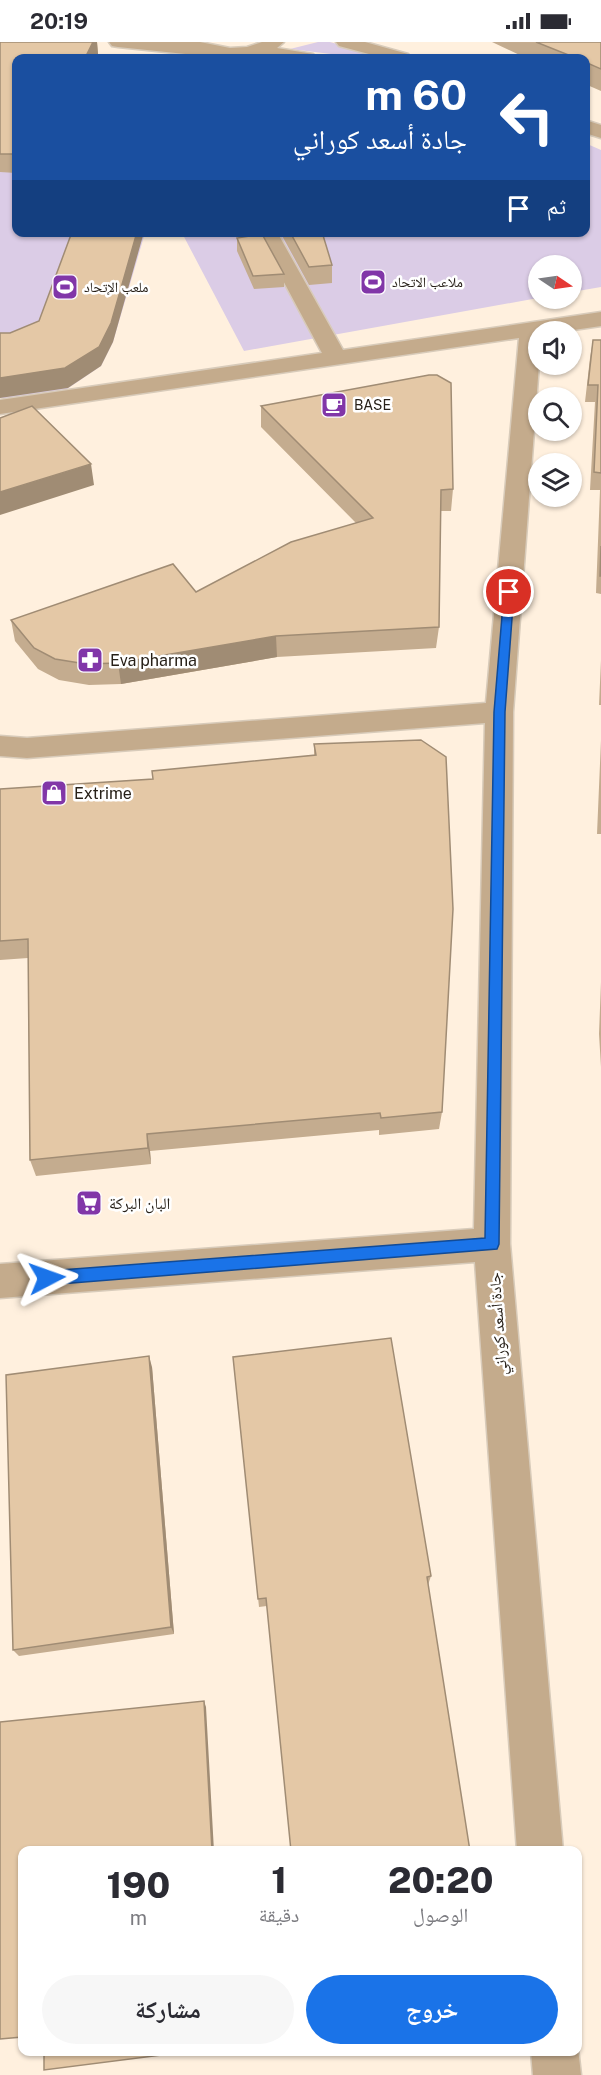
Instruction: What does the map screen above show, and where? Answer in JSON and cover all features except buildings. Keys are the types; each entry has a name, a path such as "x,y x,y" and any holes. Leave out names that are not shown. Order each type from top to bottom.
{"street":[{"path":"118,42 193,45 225,53 254,50 280,54"},
{"path":"254,50 275,42"},
{"path":"345,42 388,54"},
{"path":"270,237 336,358"},
{"path":"582,322 601,319"},
{"path":"0,407 528,329"},
{"name":"جادة أسعد كوراني","path":"528,365 499,712 492,1244 540,1846"},
{"path":"0,746 27,748 499,712"},
{"path":"0,1281 492,1244"},
{"path":"555,2056 557,2075"}],"shaded area":[{"path":"318,42 330,42 374,54 331,54 290,49"},
{"name":"ملعب الإتحاد","path":"0,137 12,138 12,237 144,237 113,342 101,366 67,389 35,400 0,398"},
{"name":"ملاعب الاتحاد","path":"590,145 601,150 601,287 582,290 582,255 528,255 528,300 244,351 184,237 590,237"}],"place":[{"name":"ملاعب الاتحاد","path":"373,282"},
{"name":"ملعب الإتحاد","path":"65,287"},
{"name":"BASE","path":"334,405"},
{"name":"Eva pharma","path":"90,660"},
{"name":"Extrime","path":"54,793"},
{"name":"البان البركة","path":"89,1203"}],"route":[{"path":"47,1278 492,1244 499,712 509,592"}]}
